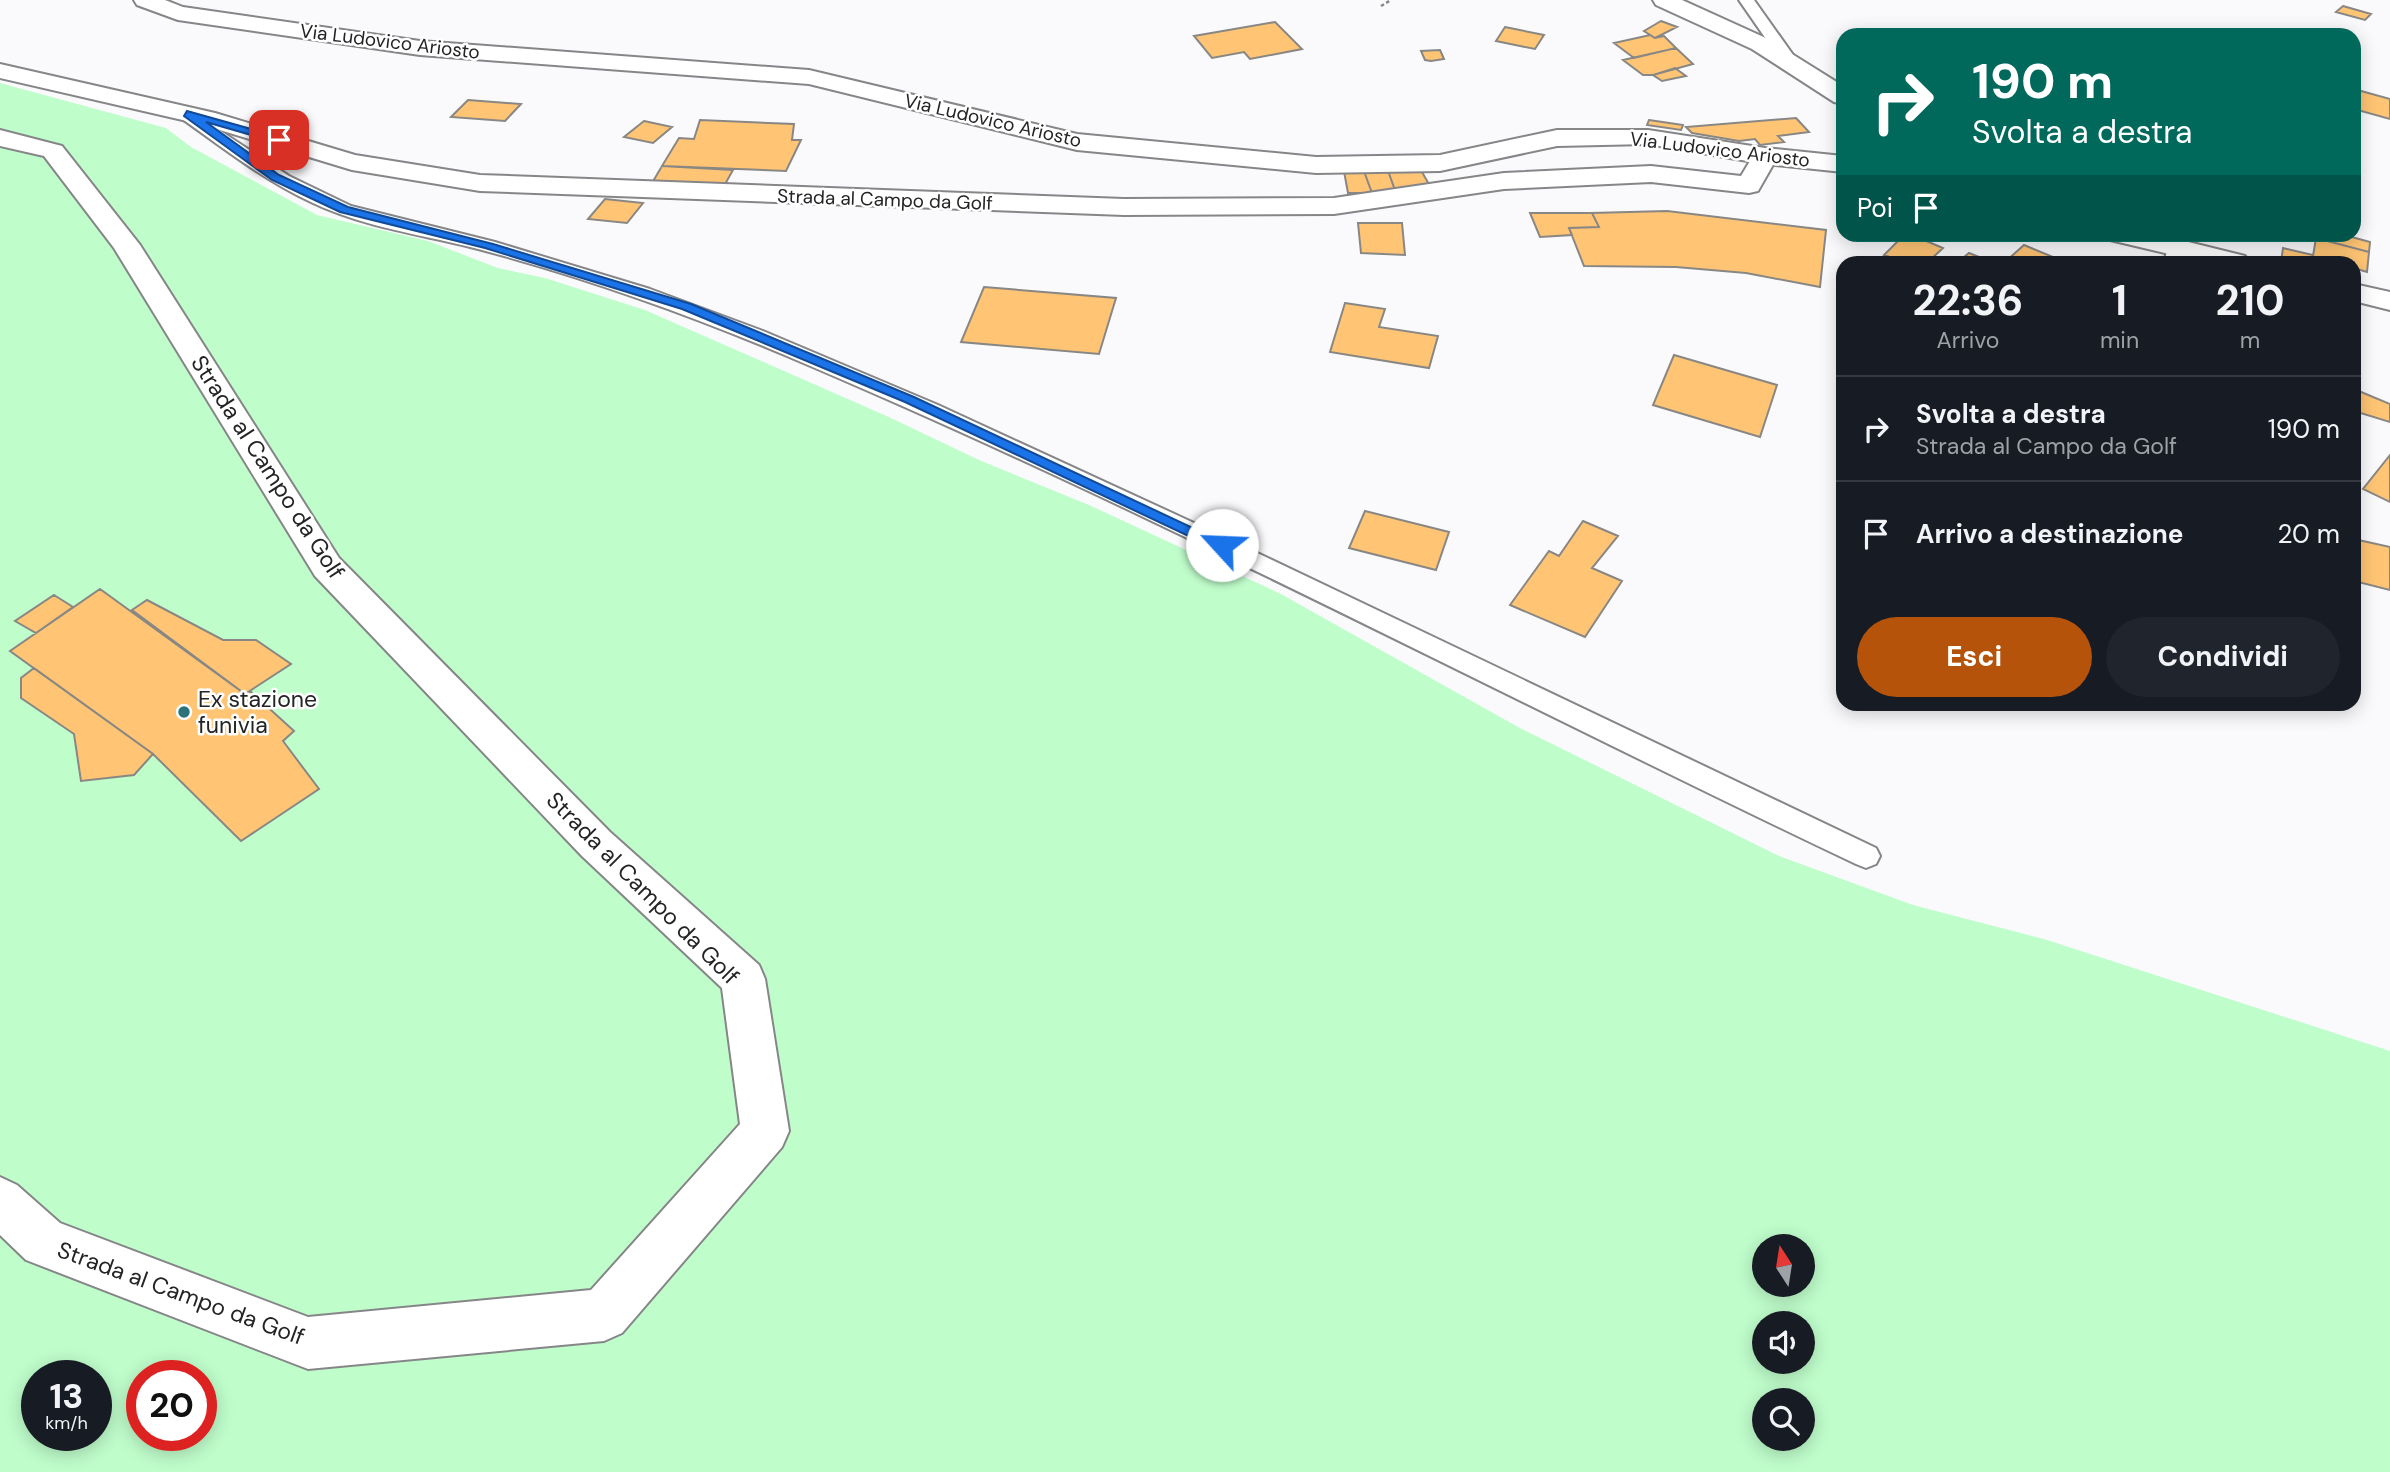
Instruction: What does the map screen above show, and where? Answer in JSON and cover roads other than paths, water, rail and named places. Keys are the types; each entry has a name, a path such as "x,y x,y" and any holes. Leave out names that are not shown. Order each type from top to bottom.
{"street":[{"name":"Via Ludovico Ariosto","path":"145,0 178,13 421,48 809,77 1077,142 1303,164 1440,163 1558,138 1648,137 1765,156 1836,163"},
{"path":"1664,0 1759,44 1836,92"},
{"name":"Strada al Campo da Golf","path":"0,71 187,114 352,162 481,183 1124,207 1334,206 1504,181 1651,174 1749,185 1765,156"},
{"name":"Strada al Campo da Golf","path":"0,138 53,152 126,245 327,567 596,844 743,979 765,1131 604,1315 308,1343 44,1242 0,1202"},
{"path":"2140,242 2175,256"},
{"path":"2361,294 2390,300"}],"lane":[{"path":"1746,0 1790,62"},
{"path":"187,114 275,177 344,209 489,246 686,306 910,400 1385,622 1686,773 1866,856"}],"place":[{"name":"Ex stazione funivia","path":"184,712"}]}
